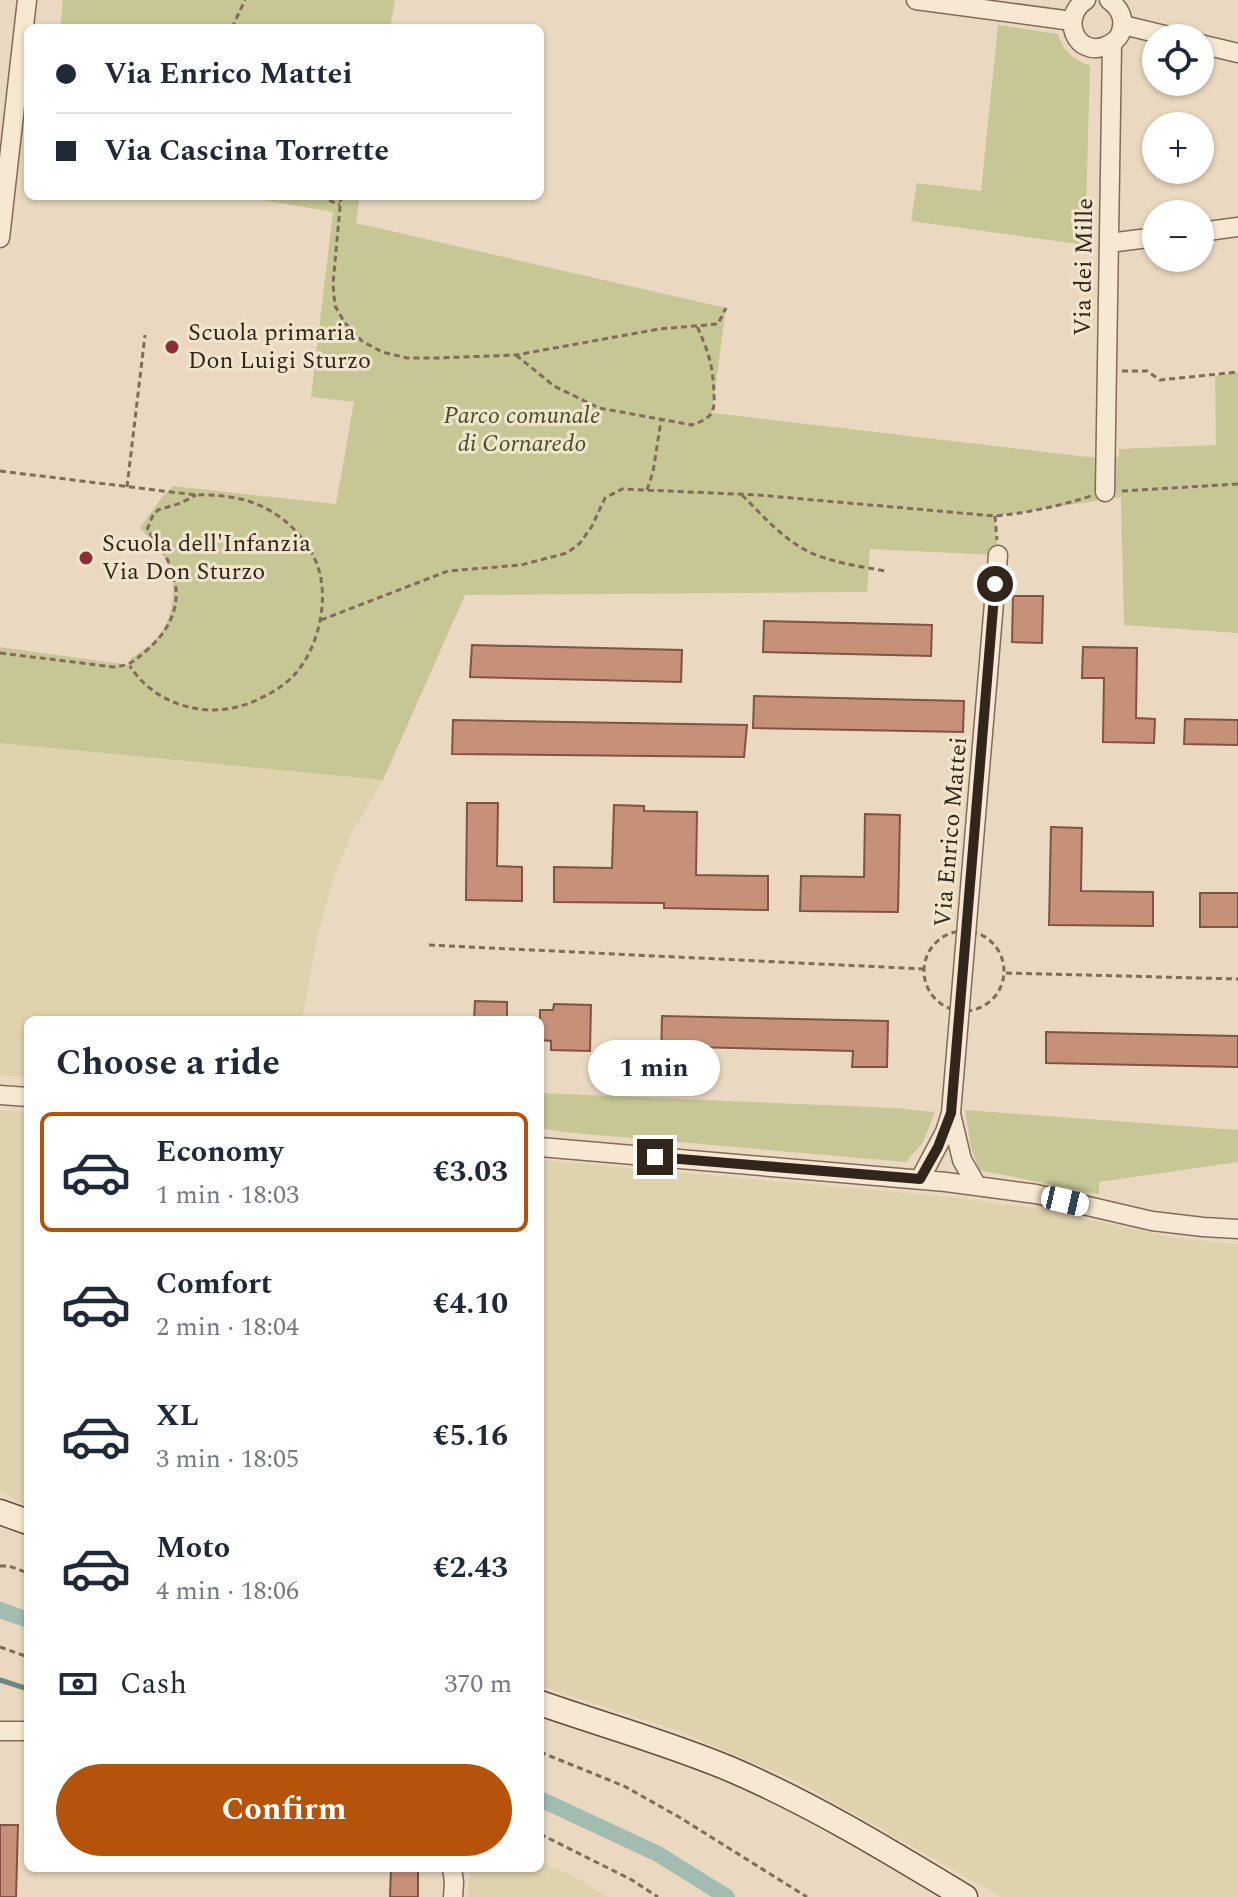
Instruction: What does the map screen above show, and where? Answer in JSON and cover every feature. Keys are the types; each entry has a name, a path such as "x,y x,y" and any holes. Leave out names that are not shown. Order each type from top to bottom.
{"main road":[{"path":"0,1512 24,1521"},
{"path":"544,1704 672,1747 769,1787 817,1811 965,1897"}],"street":[{"path":"24,24 27,0"},
{"path":"916,0 1072,21"},
{"path":"1086,0 1077,7 1072,21 1076,37 1090,47 1100,48 1112,44 1123,25 1117,6 1109,0"},
{"path":"1123,25 1142,30"},
{"path":"0,238 24,26"},
{"name":"Via dei Mille","path":"1105,492 1112,44"},
{"path":"1214,47 1238,53"},
{"path":"1214,230 1238,227"},
{"path":"1109,243 1142,239"},
{"name":"Via Enrico Mattei","path":"920,1179 945,1132 951,1113 998,555"},
{"path":"1,1094 24,1097"},
{"name":"Via Enrico Mattei","path":"951,1113 962,1160 977,1186"},
{"path":"544,1147 920,1179 1036,1194 1152,1221 1238,1229"},
{"path":"0,1731 24,1731"}],"path":[{"path":"234,24 245,0"},
{"path":"329,200 340,205"},
{"path":"341,200 333,284 335,306 345,323 362,341 382,352 407,358 516,355 659,329 718,324 726,308"},
{"path":"516,355 554,386 599,408 692,425 704,421 712,413 714,402 713,369 697,326"},
{"path":"127,487 145,335"},
{"path":"1107,373 1147,371 1160,380 1238,372"},
{"path":"647,490 661,421"},
{"path":"0,471 223,496 252,502 273,512 293,529 309,549 318,568 322,588 321,620 308,656 292,678 271,693 249,704 226,710 183,706 148,687 130,666"},
{"path":"321,620 448,571 521,565 567,553 580,543 592,526 605,498 622,489 742,495 995,516 1056,507 1105,492 1238,484"},
{"path":"0,653 114,667 130,666 159,640 166,630 175,603 174,570 147,530 158,510 196,495"},
{"path":"742,495 771,525 797,545 847,565 886,571"},
{"path":"995,516 998,555"},
{"path":"429,945 924,969"},
{"path":"1005,973 1238,979"},
{"path":"0,1566 24,1572"},
{"path":"0,1647 24,1656"},
{"path":"544,1754 624,1786 807,1897"},
{"path":"544,1836 632,1880 658,1897"}],"shaded area":[{"path":"0,743 383,780 351,835 332,883 318,935 303,1016 24,1016 24,1077 0,1074"},
{"path":"0,1110 24,1112 24,1505 0,1491"},
{"path":"544,1160 942,1196 1041,1209 1175,1238 1238,1244 1238,1897 1001,1897 795,1780 676,1730 544,1687"},
{"path":"544,1864 570,1874 608,1897 468,1897 470,1872 544,1872"}],"green space":[{"path":"63,0 395,0 391,24 60,24"},
{"path":"998,25 1058,34 1070,54 1090,66 1085,245 911,221 917,183 981,191"},
{"name":"Parco comunale di Cornaredo","path":"262,200 359,200 356,223 726,308 712,413 1105,459 1119,457 1119,449 1216,445 1215,376 1238,372 1238,633 1124,625 1121,497 995,516 998,555 870,549 867,592 465,595 383,780 0,743 0,647 129,665 131,658 161,632 172,606 172,577 157,546 140,528 173,486 336,504 354,402 311,397 333,212"},
{"path":"544,1093 935,1112 923,1142 906,1162 544,1129"},
{"path":"965,1110 1238,1130 1238,1162 1099,1182 1099,1194 979,1170 971,1147"}],"building":[{"path":"1013,596 1043,596 1042,643 1012,642"},
{"path":"764,621 932,625 931,656 763,652"},
{"path":"472,645 682,650 681,682 470,677"},
{"path":"1083,647 1137,648 1136,718 1155,719 1154,743 1103,742 1104,678 1082,678"},
{"path":"754,696 964,701 963,732 753,728"},
{"path":"1185,719 1238,720 1238,745 1184,744"},
{"path":"453,720 747,725 744,757 452,754"},
{"path":"467,803 498,803 497,866 522,867 522,901 466,900"},
{"path":"614,805 644,806 644,811 697,812 696,875 768,876 768,910 664,908 664,903 554,902 554,867 612,868"},
{"path":"865,814 900,815 898,912 800,911 801,876 864,877"},
{"path":"1051,827 1082,828 1081,891 1153,892 1153,926 1049,925"},
{"path":"1200,893 1238,893 1238,927 1200,927"},
{"path":"475,1001 507,1002 507,1016 474,1016"},
{"path":"554,1004 591,1005 590,1051 551,1050 551,1041 544,1040 544,1016 540,1016 540,1010 553,1010"},
{"path":"662,1016 888,1021 887,1067 852,1067 853,1051 693,1047 693,1059 661,1059"},
{"path":"1046,1032 1238,1036 1238,1067 1046,1063"},
{"path":"0,1825 18,1825 16,1897 0,1897"},
{"path":"391,1872 418,1872 418,1897 390,1897"}],"waterway":[{"path":"0,1610 24,1619"},
{"path":"0,1680 24,1688"},
{"path":"544,1801 658,1854 727,1897"}],"place":[{"name":"Scuola primaria Don Luigi Sturzo","path":"172,347"},
{"name":"Scuola dell'Infanzia Via Don Sturzo","path":"86,558"}],"route":[{"path":"655,1157 920,1179 931,1161 951,1113 995,584"}]}
